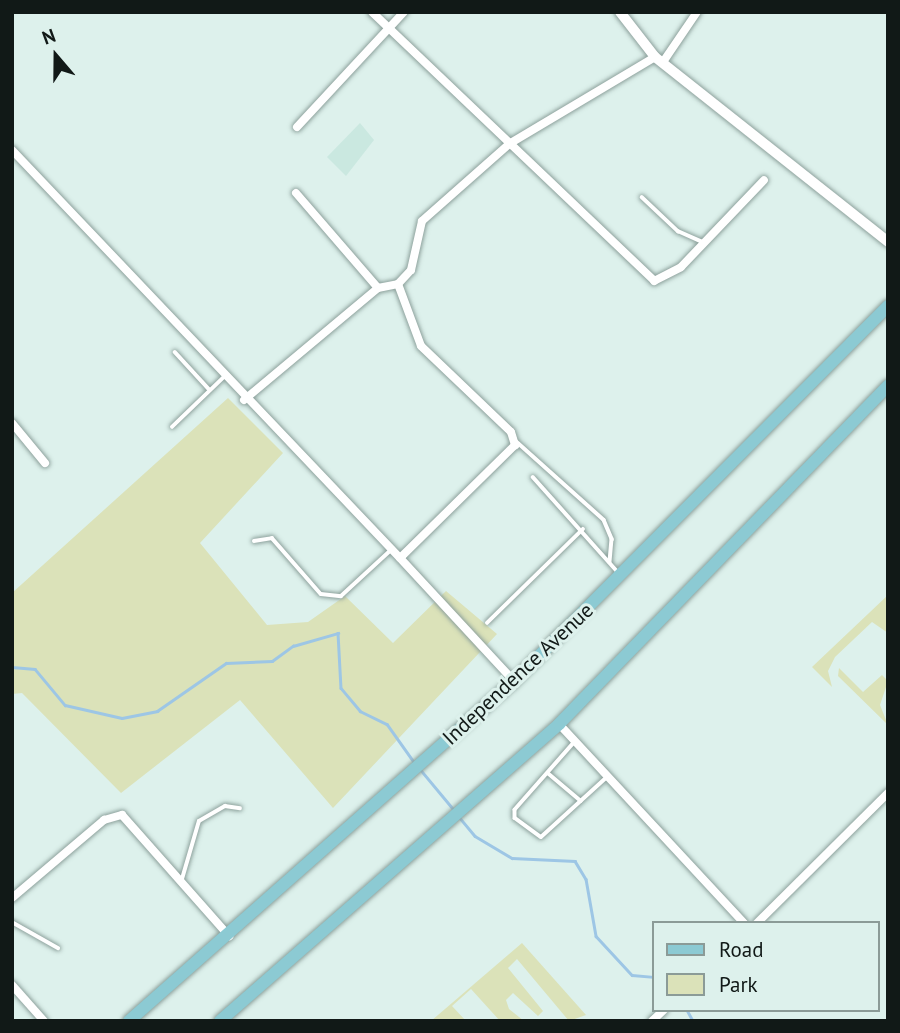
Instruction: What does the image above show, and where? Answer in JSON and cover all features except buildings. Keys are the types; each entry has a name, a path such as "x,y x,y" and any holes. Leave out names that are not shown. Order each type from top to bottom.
{"main road":[{"name":"Independence Avenue","path":"129,1021 229,936 514,681 888,306"},
{"path":"220,1021 421,848 559,724 888,386"}],"street":[{"path":"372,12 649,278 665,279 705,242 764,180"},
{"path":"297,127 404,12"},
{"path":"620,12 659,59 888,242"},
{"path":"244,400 377,288 398,284 411,270 422,221 509,144 659,59 696,12"},
{"path":"12,150 41,173 244,400 400,558 514,681"},
{"path":"296,194 377,288"},
{"path":"398,284 421,346 515,439 514,451 400,558"},
{"path":"12,423 45,463"},
{"path":"559,724 742,921"},
{"path":"759,921 888,793"},
{"path":"12,898 113,814 122,815 229,936"},
{"path":"12,985 44,1020"}],"lane":[{"path":"642,197 678,231 705,242"},
{"path":"175,352 209,390"},
{"path":"172,427 224,377"},
{"path":"515,439 604,520 612,539 610,562"},
{"path":"533,477 583,529 621,576"},
{"path":"487,623 583,529"},
{"path":"254,541 272,538 321,594 341,596 391,549"},
{"path":"575,741 515,810 535,836 546,835 608,776"},
{"path":"548,772 581,802"},
{"path":"184,884 199,821 225,806 240,808"},
{"path":"12,922 58,948"}],"shaded area":[{"path":"360,123 374,140 346,176 327,157"}],"green space":[{"path":"228,398 283,453 200,543 267,625 308,622 345,596 393,643 446,591 497,634 333,808 240,700 121,793 22,693 12,694 12,593"},
{"path":"888,595 888,633 872,622 835,657 828,671 832,687 812,667"},
{"path":"839,668 863,692 882,675 888,681 880,705 888,725 838,676"},
{"path":"522,943 586,1015 569,1021 517,959 508,968 543,1011 538,1016 513,993 506,1000 509,1009 524,1021 500,1021 471,989 452,1006 466,1021 431,1021"}],"waterway":[{"path":"12,667 35,669 65,705 122,718 157,711 226,663 272,661 293,646 338,633 341,688 360,711 387,724 414,762"},
{"path":"420,769 454,810"},
{"path":"460,818 475,836 512,858 575,861 586,879 596,936 632,975 652,977"},
{"path":"688,1012 693,1021"}]}
